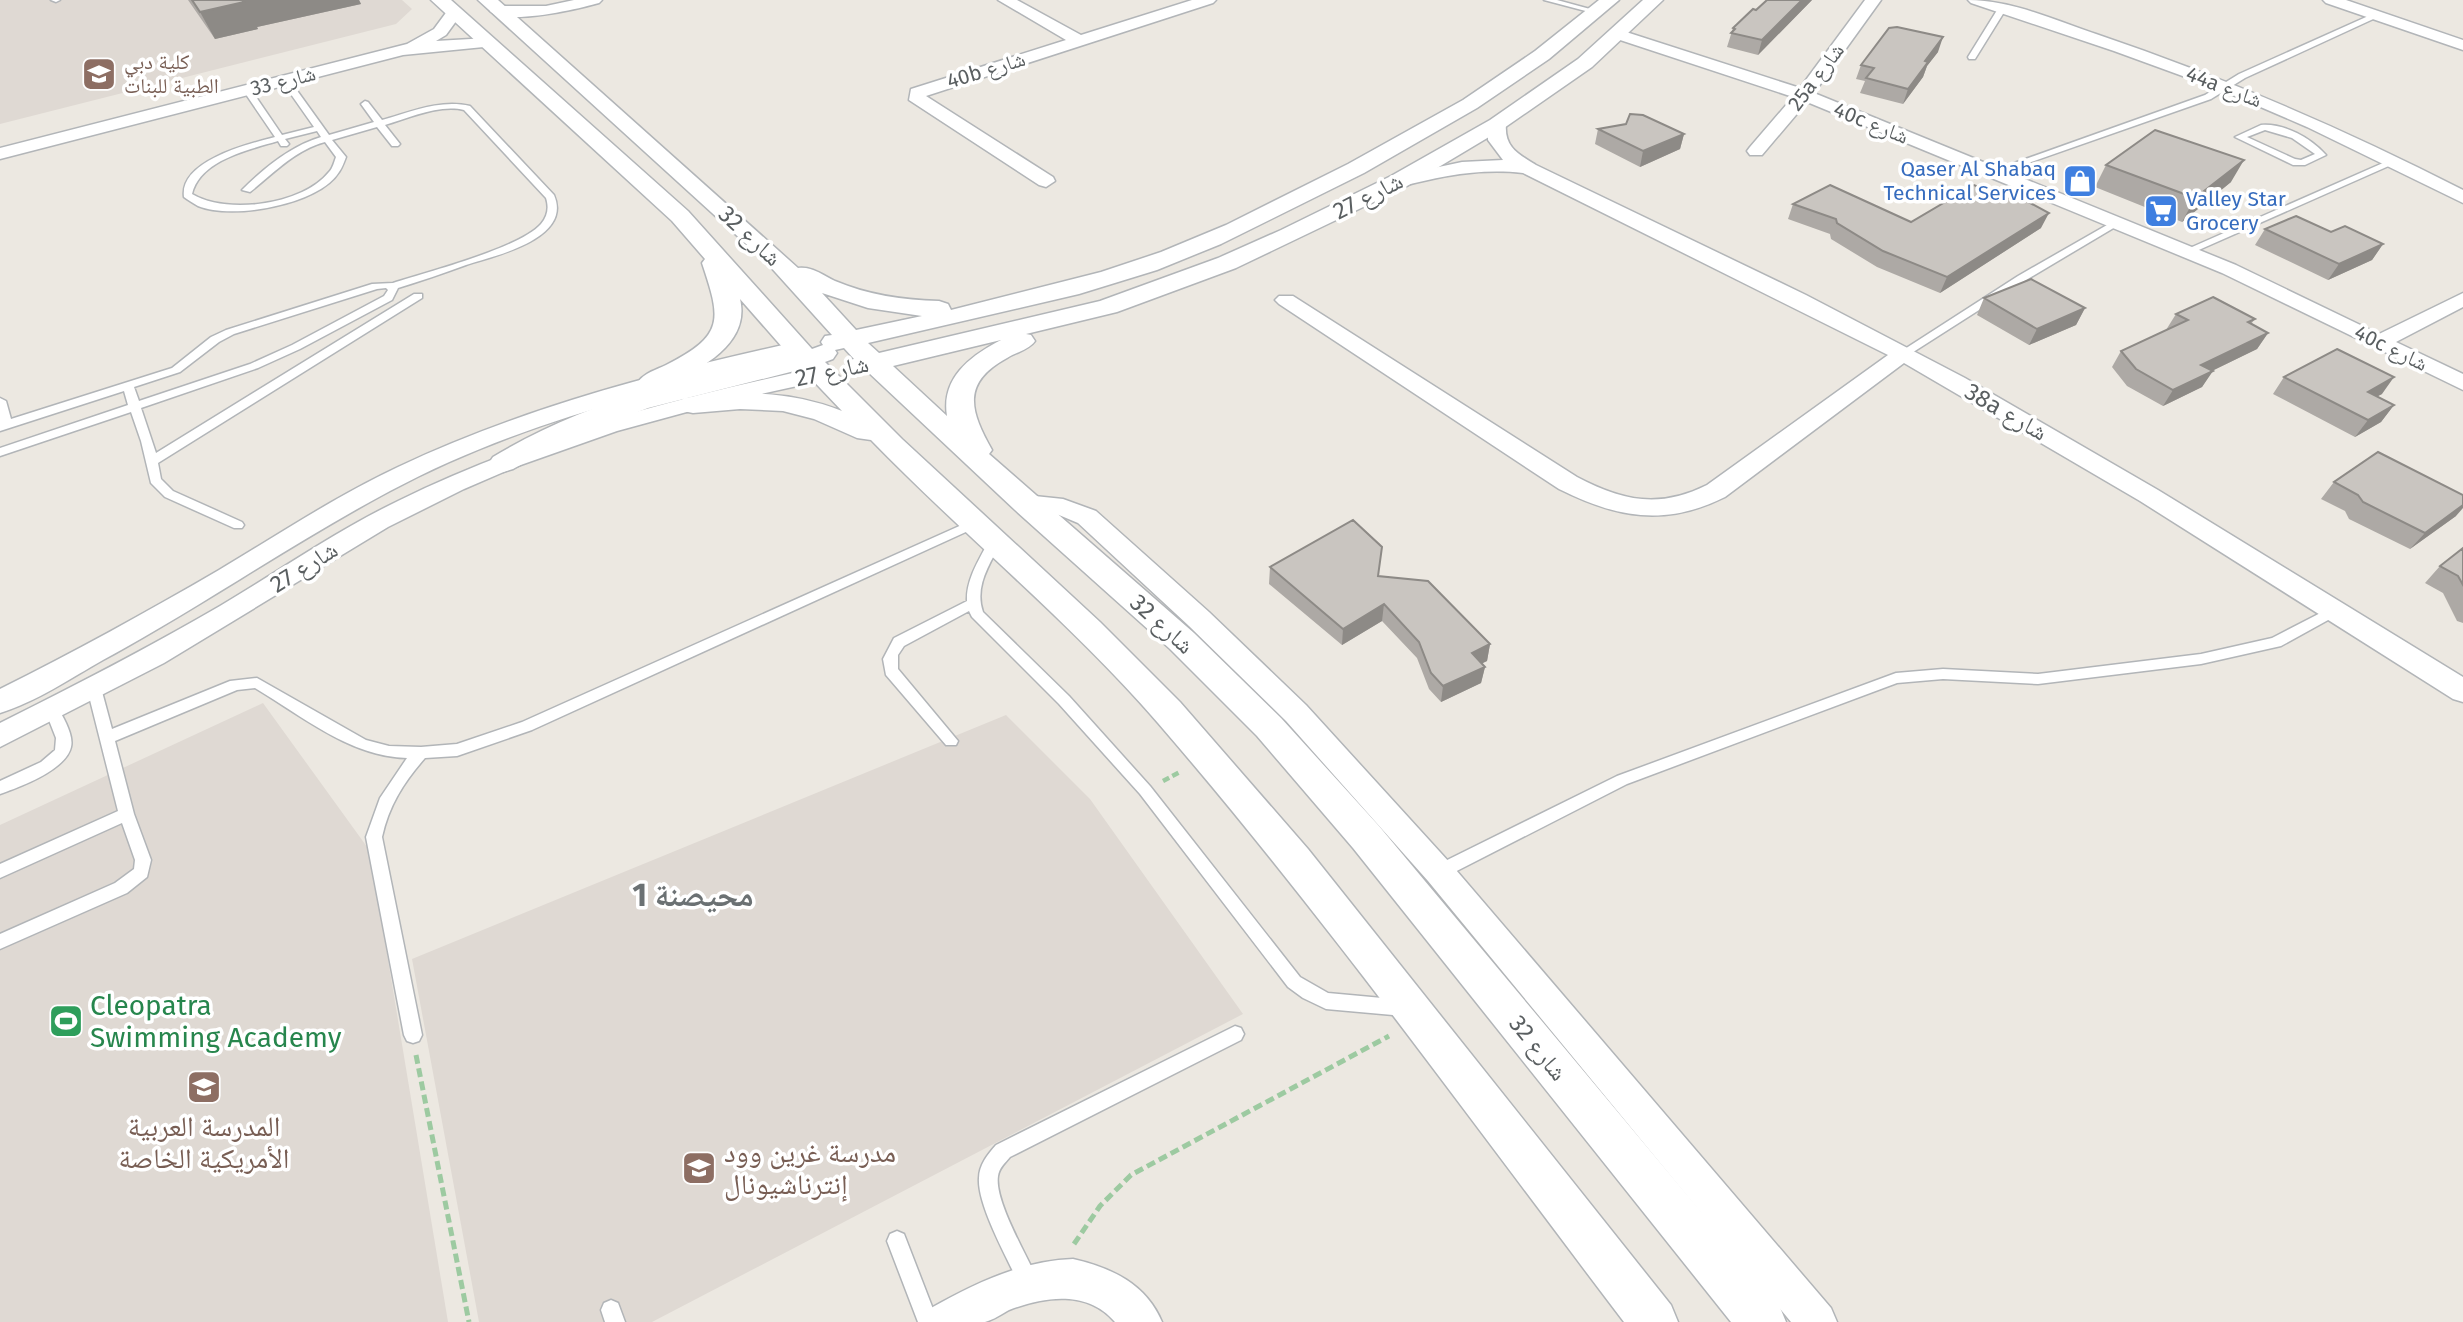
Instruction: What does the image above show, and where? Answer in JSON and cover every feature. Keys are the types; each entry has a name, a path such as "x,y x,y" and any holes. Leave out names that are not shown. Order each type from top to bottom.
{"street":[{"path":"493,6 529,12 563,8 594,0"},
{"path":"1006,0 1079,41"},
{"name":"40b شارع","path":"1046,181 918,100 916,95 926,88 1208,0"},
{"name":"شارع 27","path":"0,702 156,619 341,507 403,474 527,420 651,382 835,356 1108,307 1227,263 1399,181 1497,124 1585,64 1654,0"},
{"name":"25a شارع","path":"1756,151 1803,96 1873,0"},
{"name":"44a شارع","path":"1976,0 2226,86 2295,114 2463,198"},
{"path":"2331,0 2463,45"},
{"name":"شارع 32","path":"493,6 776,258 892,445 1128,669 1210,757 1295,860 1654,1322"},
{"name":"شارع 27","path":"0,736 205,627 356,533 405,507 503,463 554,443 656,410 980,310 1083,285 1150,264 1265,216 1404,144 1499,87 1545,55 1603,6"},
{"name":"شارع 32","path":"447,7 593,141 680,216 712,254 835,356 985,465 1182,641 1295,755 1366,837 1762,1322"},
{"name":"شارع 33","path":"402,50 440,32 447,7"},
{"path":"522,32 538,19 563,8"},
{"name":"40c شارع","path":"1616,34 1764,80 2188,251 2463,383"},
{"name":"شارع 33","path":"0,154 402,50 447,44 488,43"},
{"name":"38a شارع","path":"1497,124 1497,144 1508,156 1528,169 1903,354 2090,461 2463,691"},
{"name":"38a شارع","path":"1399,181 1433,171 1469,165 1528,169"},
{"path":"680,216 717,239 749,265 806,320 835,356 969,473 1025,503 1063,507 1087,517 1096,524 1296,713 1439,872 1817,1322"},
{"path":"651,382 704,352 726,326 728,306 712,254"},
{"path":"776,258 824,287 843,295 901,306 980,310"},
{"path":"503,463 561,430 624,407 708,383 1069,302 1114,285 1150,264"},
{"path":"2379,342 2463,299"},
{"path":"1286,300 1567,483 1591,496 1646,510 1674,508 1707,497 1903,354"},
{"path":"985,465 961,416 959,402 962,388 972,371 988,356 1008,346 1108,307"},
{"path":"656,410 747,399 792,403 838,417 892,445"},
{"path":"945,1322 997,1293 1045,1280 1092,1282 1120,1296 1142,1322"}],"lane":[{"path":"1548,0 1603,6"},
{"path":"1972,57 2002,9"},
{"path":"1994,172 2208,97 2242,76 2378,15"},
{"path":"0,401 4,425 128,387 186,365 203,347 219,336 376,286 392,287 505,250 533,238 548,223 553,202 467,108 455,105 379,122 323,132 281,139 212,162 190,179 186,187 187,195 203,206 255,207 294,197 325,182 340,165 341,157 323,132 285,80"},
{"path":"247,90 292,153"},
{"path":"365,104 395,144"},
{"path":"2266,126 2306,143 2321,155 2298,163 2239,137 2295,114"},
{"path":"247,190 292,153 323,132"},
{"path":"2306,143 2335,132"},
{"path":"2188,251 2395,162"},
{"path":"1903,354 2022,278 2117,223"},
{"path":"0,452 275,357 388,298 392,294 392,287"},
{"path":"152,461 418,296"},
{"path":"128,387 152,461 155,480 169,494 238,525"},
{"path":"985,532 972,593 972,604 985,623 1064,700 1146,789 1294,982 1326,1001 1416,1014"},
{"path":"107,738 235,685 257,682 361,744 389,752 421,754 457,750 527,726 985,532"},
{"path":"951,741 897,680 889,661 899,642 972,604"},
{"path":"1439,872 1622,780 1896,678 1943,674 2038,679 2201,659 2276,642 2334,611"},
{"path":"0,942 121,888 142,872 143,860 126,814 94,688"},
{"path":"0,788 49,765 60,755 65,746 52,710"},
{"path":"412,1035 374,836 377,815 388,793 421,754"},
{"path":"0,871 126,814"},
{"path":"1045,1280 989,1189 989,1170 994,1159 1003,1151 1235,1034"},
{"path":"897,1241 928,1322"}],"path":[{"path":"1045,1280 1072,1247 1088,1219 1108,1195 1131,1175 1416,1014"},
{"path":"412,1035 469,1322"}],"shaded area":[{"name":"كلية دبي الطبية للبنات","path":"0,0 402,0 412,9 396,24 0,124"},
{"name":"المدرسة العربية الأمريكية الخاصة","path":"263,703 370,851 448,1322 0,1322 0,825"},
{"name":"مدرسة غرين وود إنترناشيونال","path":"1006,715 1090,799 1243,1014 652,1322 479,1322 412,959"}],"building":[{"path":"192,0 242,0 244,2 200,12"},
{"path":"1767,0 1802,0 1762,40 1731,33 1753,9 1756,10"},
{"path":"1897,27 1943,37 1908,89 1866,78 1874,68 1861,65 1889,28"},
{"path":"1630,114 1643,115 1684,134 1643,151 1598,129 1626,124"},
{"path":"2155,130 2244,160 2195,198 2106,165"},
{"path":"1830,185 1911,222 1974,185 2007,198 2019,197 2049,213 1947,277 1883,251 1837,223 1836,219 1793,204"},
{"path":"2296,216 2331,232 2345,226 2383,244 2339,264 2265,229"},
{"path":"2031,279 2085,308 2037,329 1984,298"},
{"path":"2213,297 2255,319 2248,322 2268,333 2201,365 2213,371 2173,390 2136,369 2121,351 2188,320 2176,314"},
{"path":"2337,349 2394,377 2368,392 2394,405 2368,420 2284,377"},
{"path":"2378,452 2463,495 2463,505 2425,533 2363,502 2358,495 2334,482"},
{"path":"1353,520 1382,547 1378,576 1428,581 1490,644 1472,653 1485,667 1443,686 1431,673 1419,642 1384,604 1343,629 1270,567"},
{"path":"2463,548 2463,585 2458,576 2440,566"}],"place":[{"name":"كلية دبي الطبية للبنات","path":"99,74"},
{"name":"Qaser Al Shabaq Technical Services","path":"2080,181"},
{"name":"Valley Star Grocery","path":"2161,211"},
{"name":"Cleopatra Swimming Academy","path":"66,1021"},
{"name":"المدرسة العربية الأمريكية الخاصة","path":"204,1087"},
{"name":"مدرسة غرين وود إنترناشيونال","path":"699,1168"}],"district":[{"name":"محيصنة 1","path":"693,895"}]}
